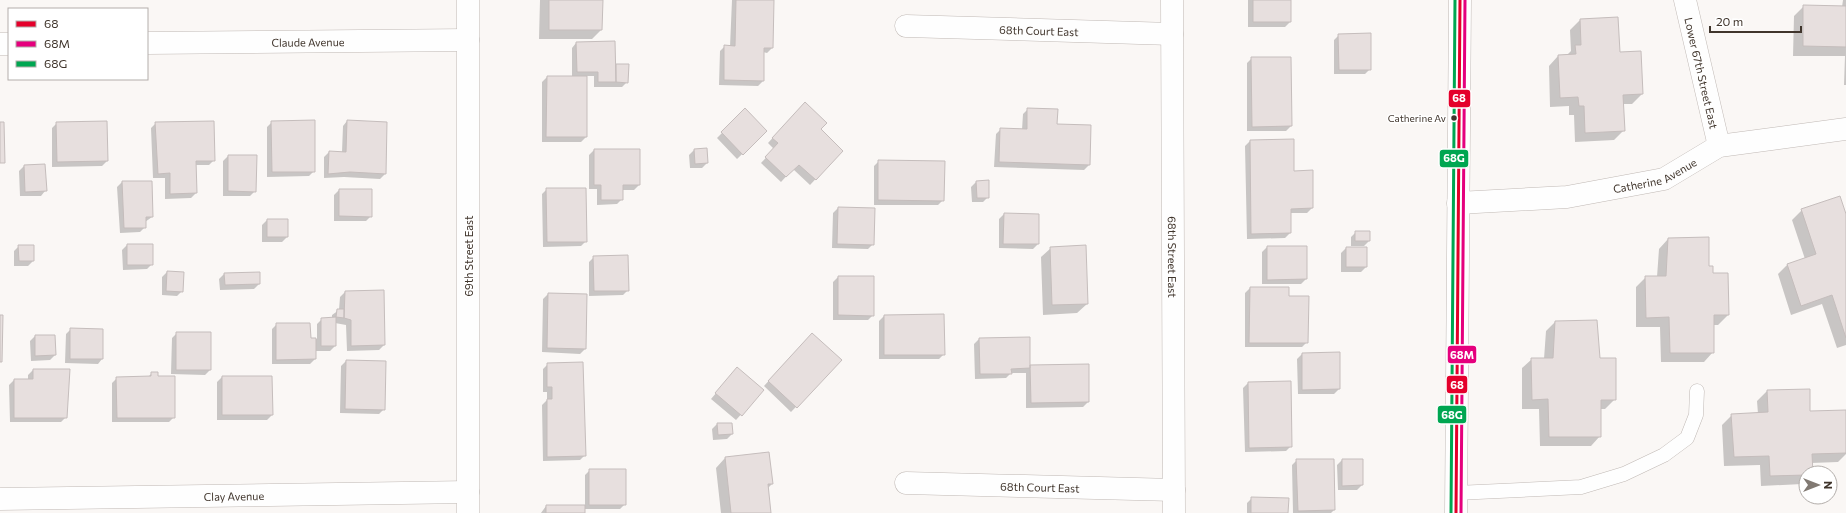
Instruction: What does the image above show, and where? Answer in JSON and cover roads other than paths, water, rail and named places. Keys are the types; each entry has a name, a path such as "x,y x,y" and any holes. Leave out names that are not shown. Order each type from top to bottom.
{"street":[{"name":"69th Street East","path":"468,0 468,502"},
{"name":"68th Street East","path":"1172,0 1174,513"},
{"path":"1456,503 1460,0"},
{"name":"Lower 67th Street East","path":"1685,0 1719,146"},
{"name":"68th Court East","path":"906,26 1172,34"},
{"name":"Claude Avenue","path":"148,43 468,40"},
{"name":"Catherine Avenue","path":"1458,203 1567,196 1664,179 1719,146 1846,129"},
{"name":"68th Court East","path":"906,483 1174,490"},
{"name":"Clay Avenue","path":"0,499 468,502"}],"lane":[{"path":"1456,503 1581,487 1624,474 1664,455 1687,438 1696,415 1697,391"}],"place":[{"name":"Catherine Av","path":"1454,118"}]}
